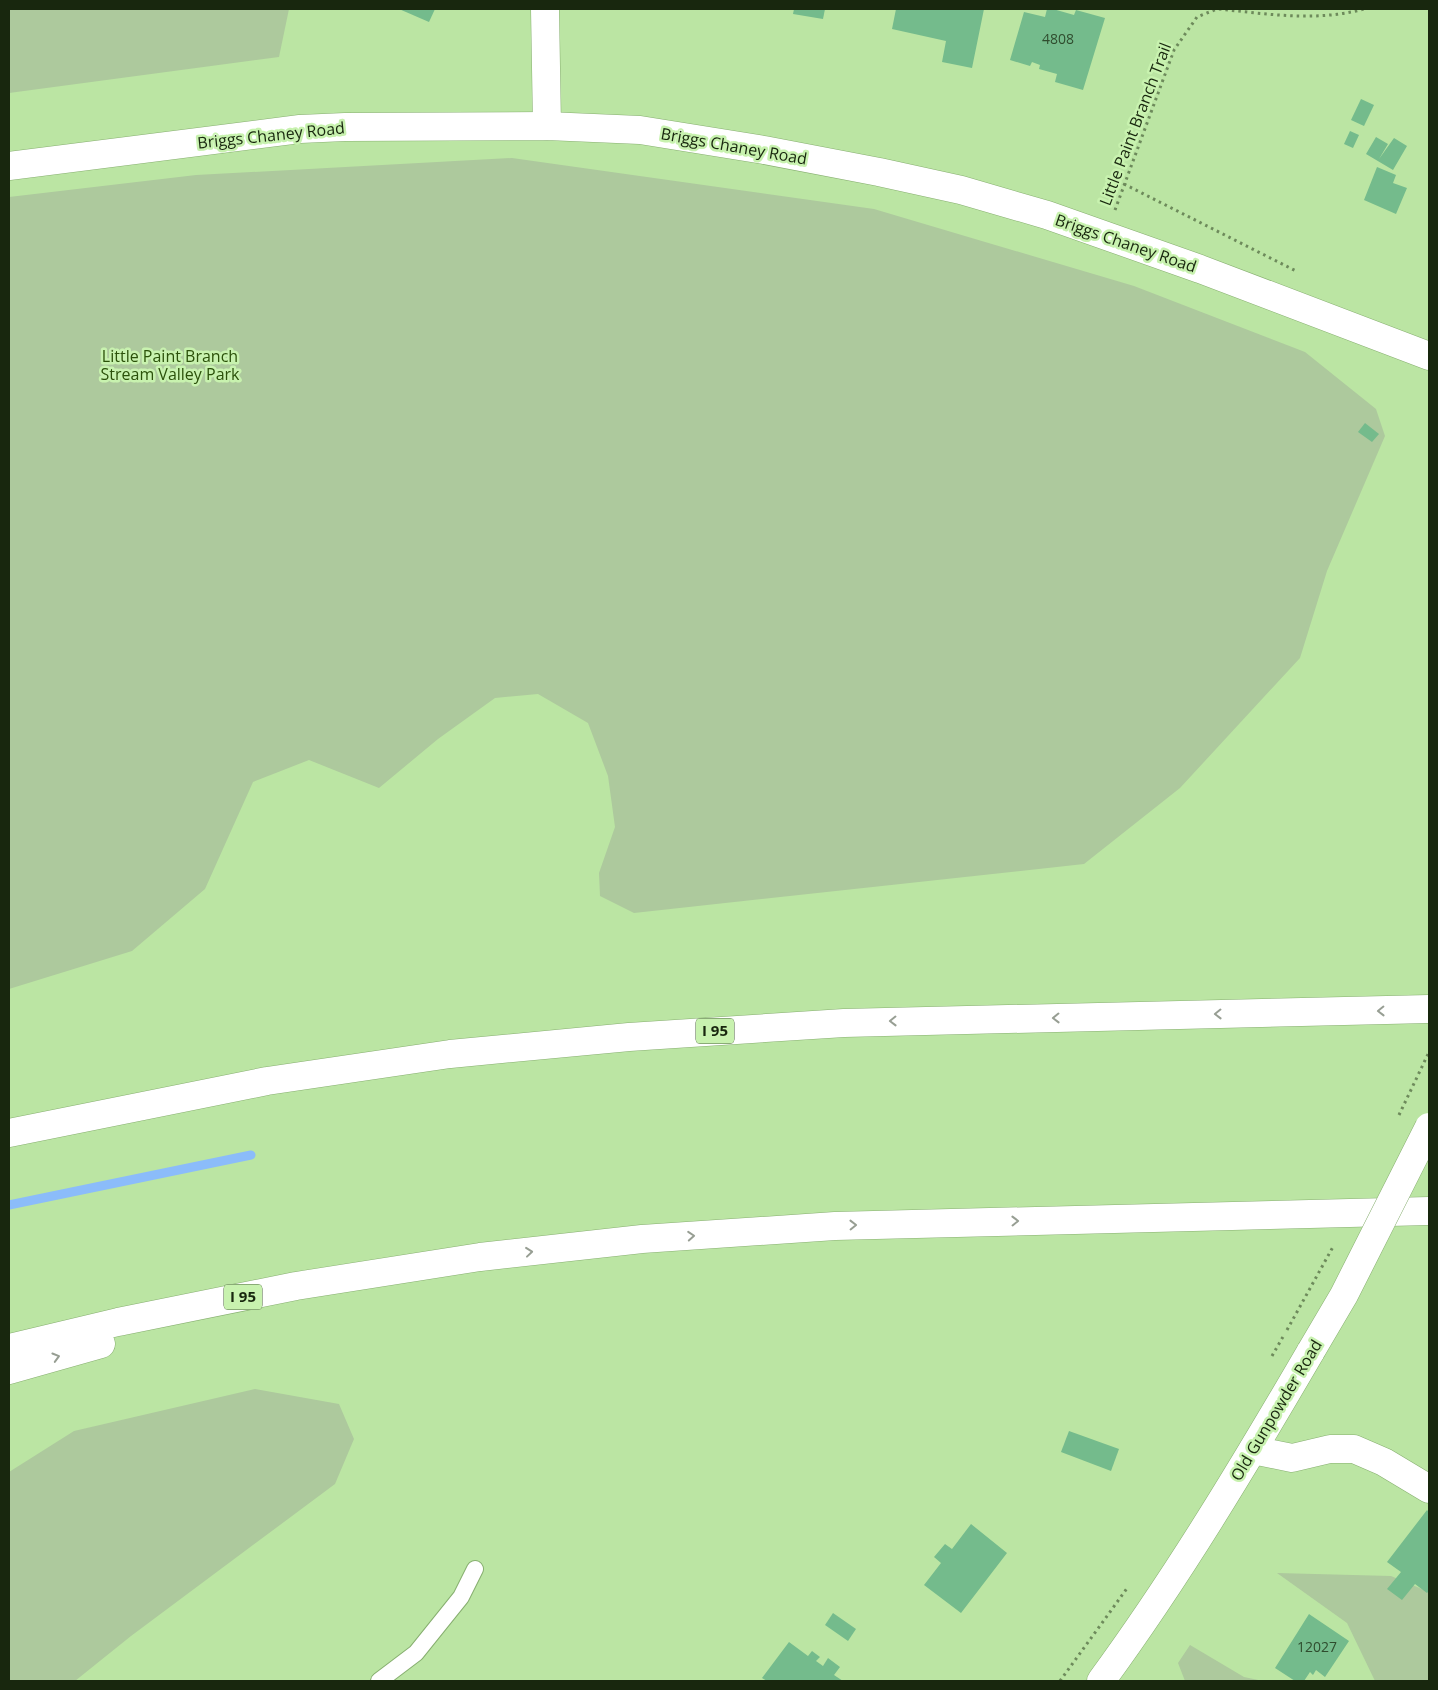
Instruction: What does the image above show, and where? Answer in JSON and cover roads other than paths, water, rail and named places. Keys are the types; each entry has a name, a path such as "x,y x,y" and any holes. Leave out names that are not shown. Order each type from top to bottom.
{"main road":[{"path":"545,9 547,126"},
{"name":"Briggs Chaney Road","path":"9,166 300,129 547,126 640,130 764,150 961,190 1046,215 1200,269 1429,356"},
{"name":"I 95","path":"9,1133 277,1079 450,1054 630,1037 844,1023 1429,1009"},
{"name":"Old Gunpowder Road","path":"1100,1681 1190,1550 1312,1351 1352,1278 1429,1127"},
{"name":"I 95","path":"9,1348 118,1322 296,1286 480,1257 642,1239 835,1226 1429,1212"},
{"path":"9,1370 121,1338 288,1298 480,1257"},
{"path":"1253,1450 1292,1458 1330,1449 1354,1450 1384,1462 1429,1489"}],"lane":[{"path":"379,1681 416,1653 461,1597 475,1569"}],"waterway":[{"path":"9,1205 251,1155"}],"park label":[{"name":"Little Paint Branch Stream Valley Park","path":"170,365"}]}
